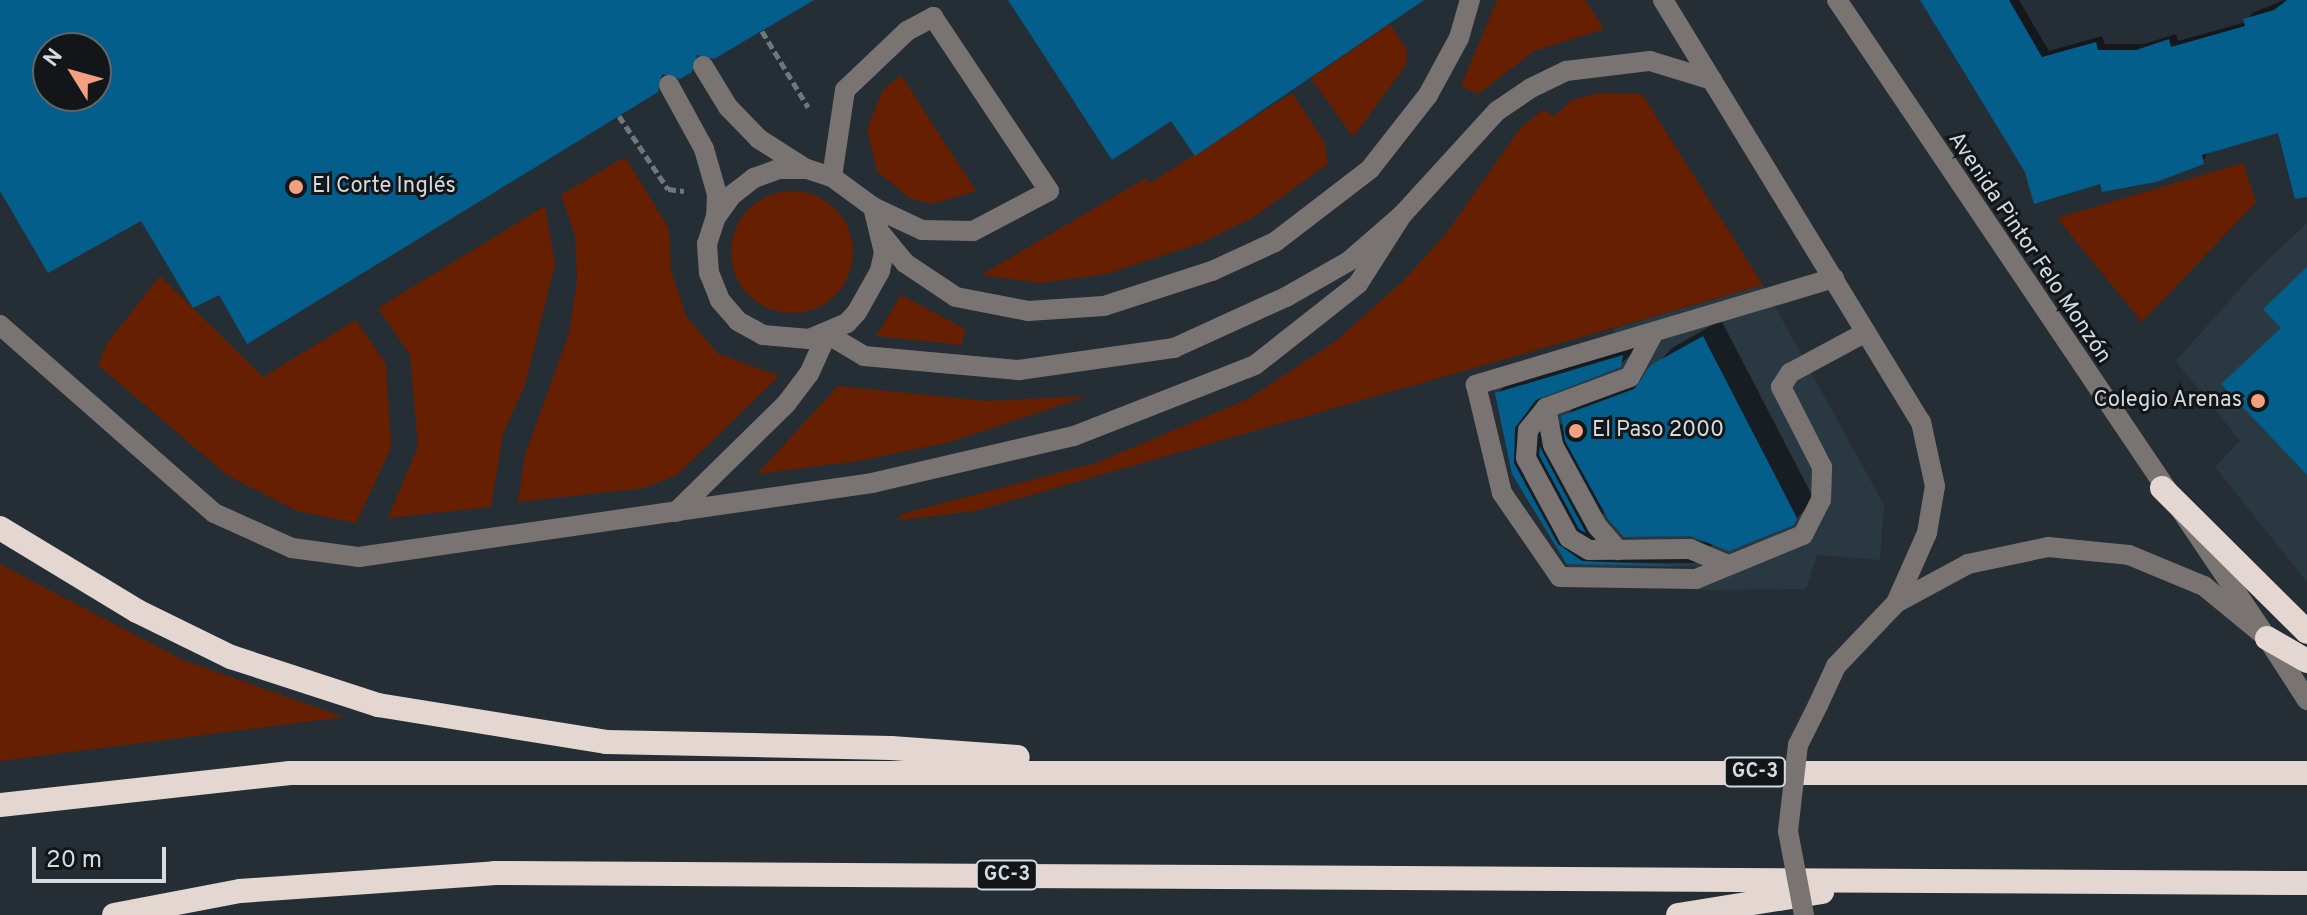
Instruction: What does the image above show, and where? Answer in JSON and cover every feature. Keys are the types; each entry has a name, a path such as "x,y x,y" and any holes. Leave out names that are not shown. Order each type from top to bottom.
{"highway":[{"path":"2162,488 2307,632"},
{"path":"0,528 137,611 231,657 378,705 606,742 891,748 1204,771"},
{"path":"2267,638 2307,661"},
{"name":"GC-3","path":"0,805 290,773 2307,773"},
{"name":"GC-3","path":"114,915 240,891 495,873 2307,883"},
{"name":"GC-3","path":"1678,915 1903,879"}],"street":[{"path":"879,231 933,284 956,297 1028,311 1104,306 1212,271 1275,242 1370,169 1428,95 1459,38 1470,0"},
{"path":"1663,0 1921,422 1935,486 1927,533 1896,603"},
{"name":"Avenida Pintor Felo Monzón","path":"1837,0 2307,700"},
{"path":"703,66 728,107 759,139 807,169 832,177 873,207 922,230 973,231 1049,191 933,17 907,31 845,90 832,177"},
{"path":"827,334 864,356 936,365 1019,370 1116,360 1174,348 1286,297 1349,261 1402,215 1497,111 1566,71 1650,61 1712,80"},
{"path":"669,85 704,149 717,194 716,217 707,244 709,273 720,300 738,321 763,335 791,341 827,334 847,323 872,290 884,252 873,207"},
{"path":"716,217 732,195 754,178 779,169 807,169"},
{"path":"0,325 214,513 292,548 359,557 872,483 987,459 1074,436 1255,365 1306,329 1358,284 1402,215"},
{"path":"1834,278 1476,385 1502,493 1560,577 1696,579 1803,535 1821,500 1822,467 1781,387 1790,373 1866,332"},
{"path":"1654,332 1630,377 1546,408 1528,430 1526,458 1569,538 1589,550 1690,549 1728,565"},
{"path":"676,512 786,404 809,374 827,334"},
{"path":"1546,408 1553,445 1597,526 1618,550"},
{"path":"1804,915 1788,831 1798,745 1836,666 1896,603 1968,564 2048,547 2129,555 2192,581 2267,638"}],"path":[{"path":"762,31 810,110"},
{"path":"619,116 668,189"}],"shaded area":[{"path":"1497,0 1585,0 1604,29 1534,51 1478,94 1461,86"},
{"path":"1390,24 1407,50 1406,65 1353,137 1311,78"},
{"path":"901,75 976,191 932,204 909,198 877,171 867,129 883,90"},
{"path":"1292,93 1325,143 1328,164 1252,218 1201,243 1106,274 1040,283 981,275 1146,178 1150,183"},
{"path":"1599,93 1642,94 1763,285 975,511 899,520 901,514 1096,463 1248,399 1336,341 1404,280 1445,235 1521,127 1543,110 1554,116 1572,100"},
{"path":"625,157 669,229 671,270 686,316 717,353 779,376 677,475 644,488 518,502 525,455 569,333 577,281 575,235 561,195"},
{"path":"2243,163 2256,202 2142,322 2057,218"},
{"path":"792,191 815,196 835,209 848,229 853,252 848,275 835,295 815,308 792,313 769,308 749,295 736,275 731,252 736,229 749,209 769,196"},
{"path":"545,206 555,264 525,385 503,434 491,507 388,518 418,446 410,355 378,308"},
{"name":"Colegio Arenas","path":"2307,223 2307,582 2215,467 2240,441 2176,361 2253,274"},
{"path":"160,276 263,377 356,320 386,364 391,448 356,523 297,511 227,475 98,365 107,343"},
{"path":"1763,285 1884,505 1880,560 1817,555 1806,589 1695,590 1696,566 1569,569 1512,474 1494,388 1622,355 1613,329"},
{"path":"901,295 965,329 962,345 876,336"},
{"path":"838,386 987,401 1088,396 950,442 858,461 757,474"},
{"path":"0,564 183,660 344,717 0,761"}],"building":[{"name":"El Corte Inglés","path":"0,0 814,0 714,59 697,55 692,72 680,79 662,74 658,92 247,344 219,295 193,308 141,221 48,273 0,191"},
{"path":"1008,0 1424,0 1195,156 1171,121 1112,160"},
{"path":"1920,0 2009,0 2042,57 2096,42 2098,50 2136,50 2169,39 2171,47 2245,26 2243,19 2274,10 2287,0 2307,0 2307,197 2295,199 2278,133 2202,155 2204,164 2156,182 2102,192 2100,184 2034,204 2025,172"},
{"path":"2307,267 2307,475 2221,384 2281,328 2263,309"},
{"path":"1703,336 1797,518 1794,525 1729,551 1690,536 1624,537 1608,519 1565,441 1561,416 1634,389 1651,365"},
{"path":"1623,355 1621,367 1536,400 1515,428 1514,463 1558,544 1582,561 1694,566 1567,564 1512,474 1495,393"},
{"path":"1540,446 1586,533 1579,529 1539,455"}],"place":[{"name":"El Corte Inglés","path":"296,187"},
{"name":"Colegio Arenas","path":"2258,401"},
{"name":"El Paso 2000","path":"1576,431"}]}
